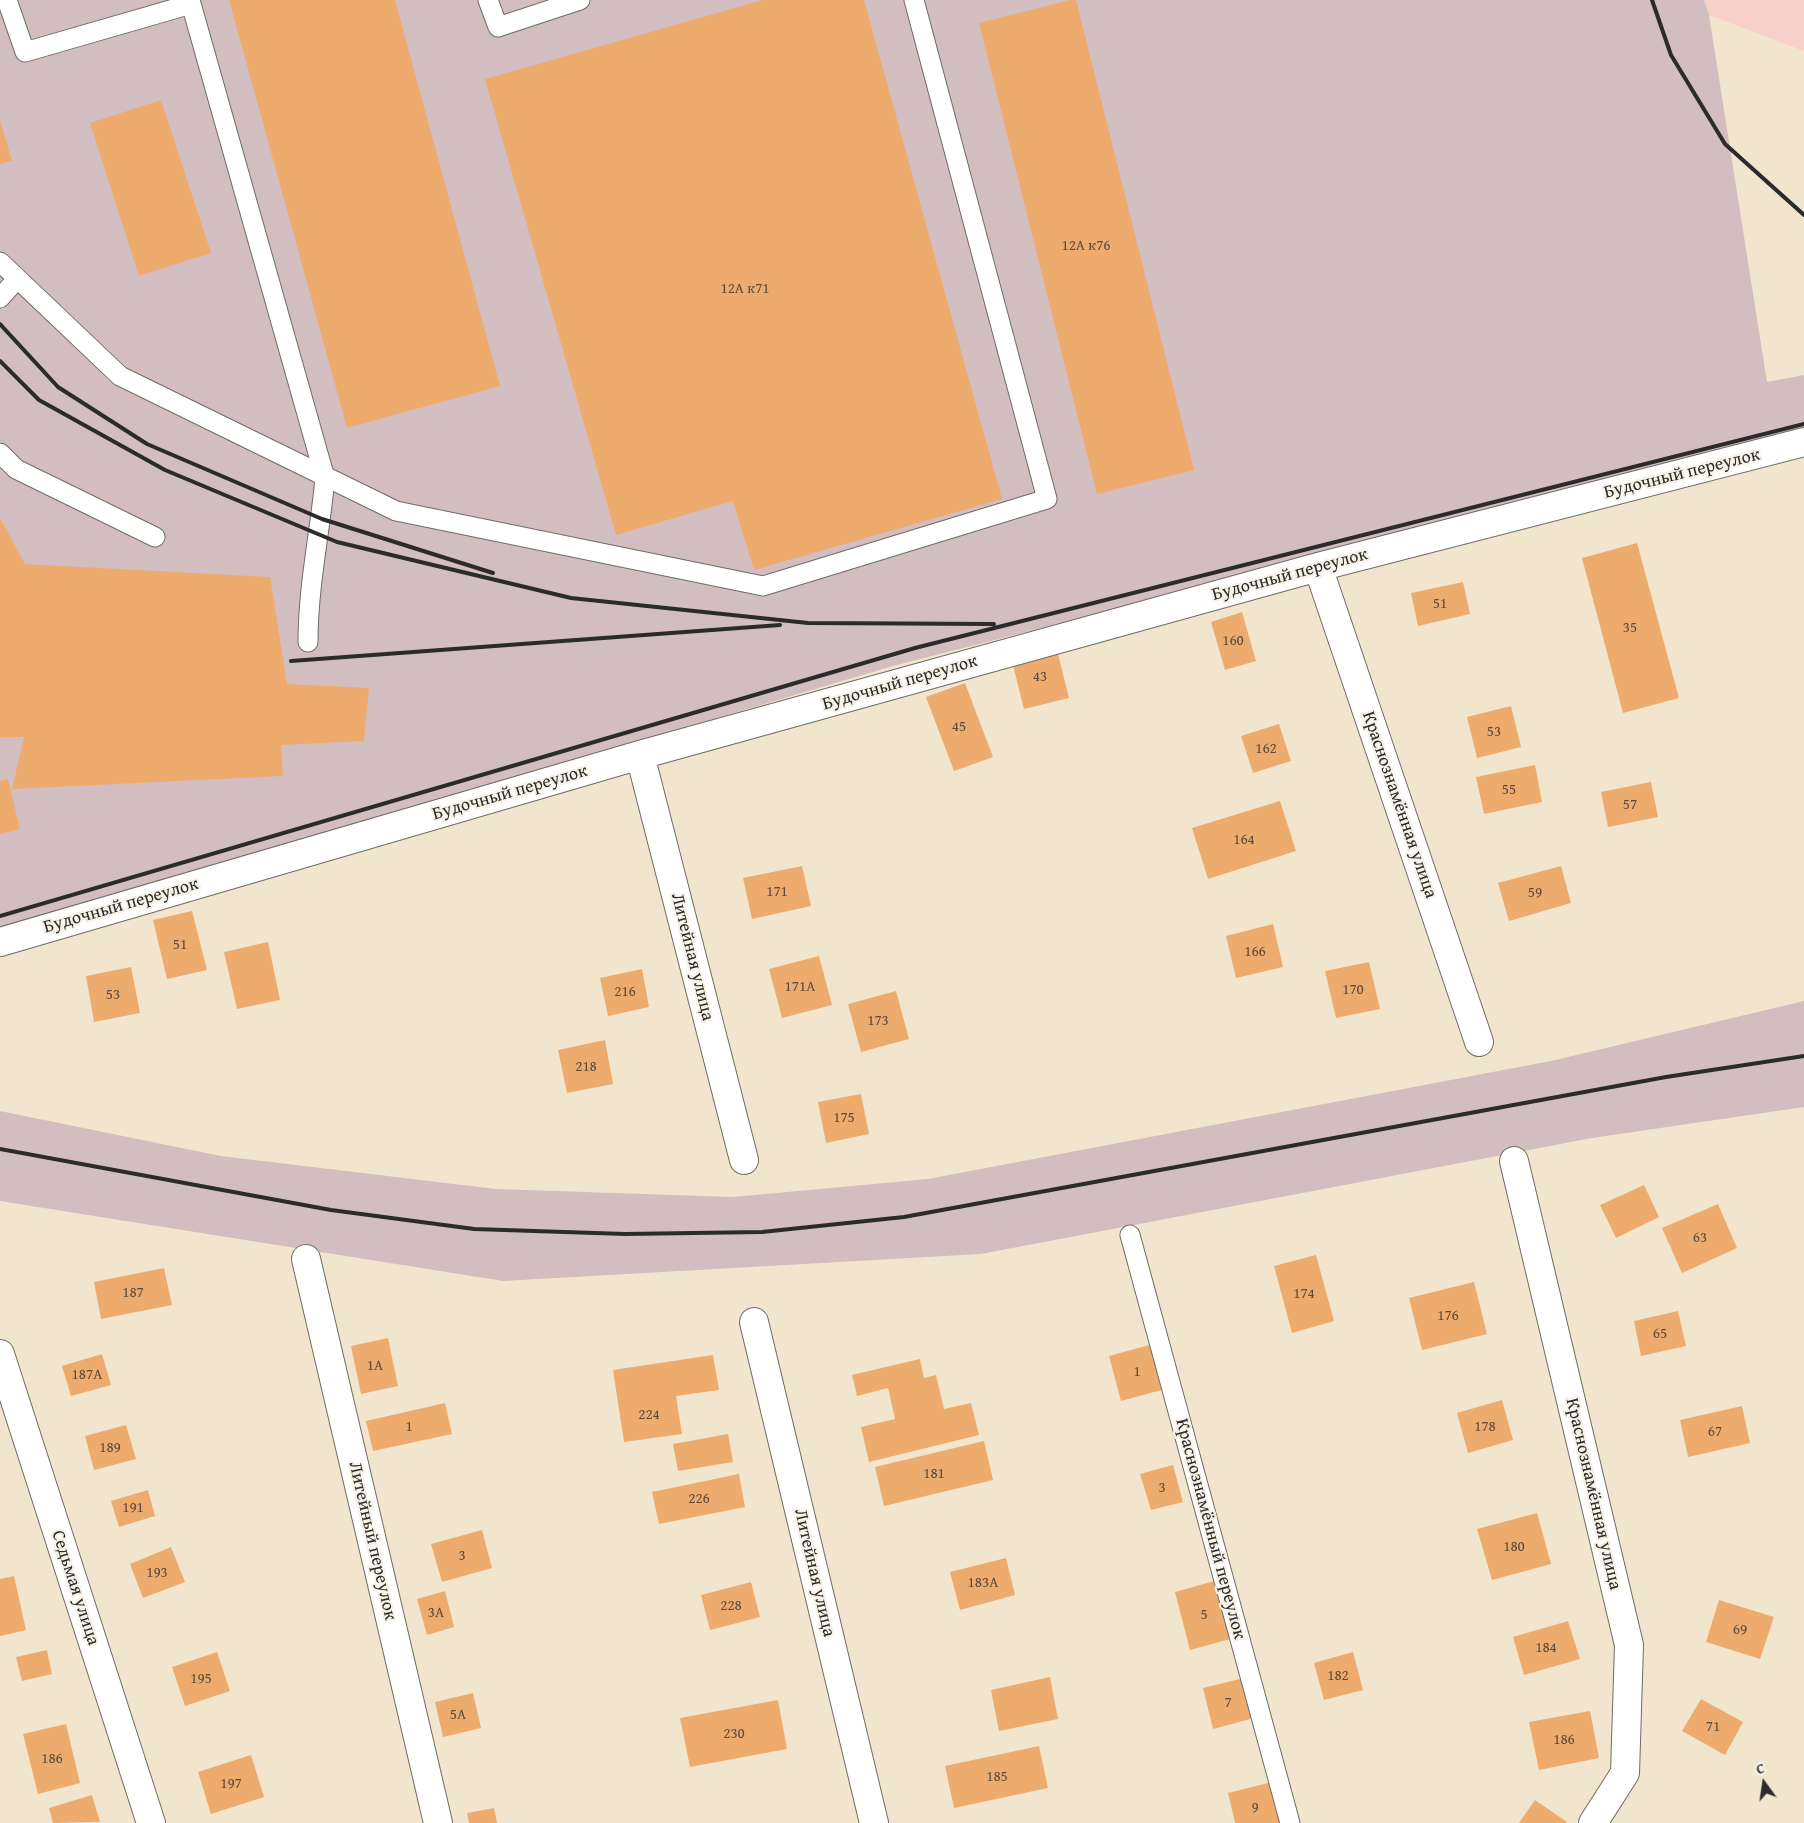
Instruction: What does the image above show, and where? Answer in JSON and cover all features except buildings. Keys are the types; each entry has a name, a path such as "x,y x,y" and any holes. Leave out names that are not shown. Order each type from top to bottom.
{"street":[{"name":"Будочный переулок","path":"0,942 640,755 1318,567 1804,442"},
{"name":"Краснознамённая улица","path":"1318,567 1479,1042"},
{"name":"Литейная улица","path":"640,755 744,1160"},
{"name":"Краснознамённая улица","path":"1514,1161 1629,1644 1625,1773 1593,1823"},
{"name":"Литейный переулок","path":"306,1259 438,1823"},
{"name":"Литейная улица","path":"754,1322 874,1823"},
{"name":"Седьмая улица","path":"0,1354 151,1823"}],"lane":[{"path":"7,0 25,52 190,2 325,478 322,519 308,609 308,642"},
{"path":"488,0 498,27 580,0"},
{"path":"0,262 120,376 325,478 396,511 763,586 1047,500 914,0"},
{"path":"0,298 17,278"},
{"path":"0,453 16,469 155,537"},
{"name":"Краснознамённый переулок","path":"1130,1235 1290,1823"}],"shaded area":[{"path":"0,0 1704,0 1709,15 1767,382 1804,375 1804,433 893,666 0,930"},
{"path":"1704,0 1804,0 1804,51 1709,15"},
{"path":"1804,1001 1804,1107 1592,1138 981,1254 503,1281 0,1201 0,1111 221,1156 496,1189 733,1197 928,1179 1551,1061"}],"railway":[{"path":"1652,0 1671,55 1725,144 1804,215"},
{"path":"0,324 58,387 147,444 322,519 493,573"},
{"path":"0,361 39,400 165,470 337,542 571,598 808,623 994,624"},
{"path":"0,916 915,648 1804,424"},
{"path":"291,661 780,625"},
{"path":"0,1149 331,1210 474,1229 625,1234 762,1232 904,1217 1666,1077 1804,1056"}]}
